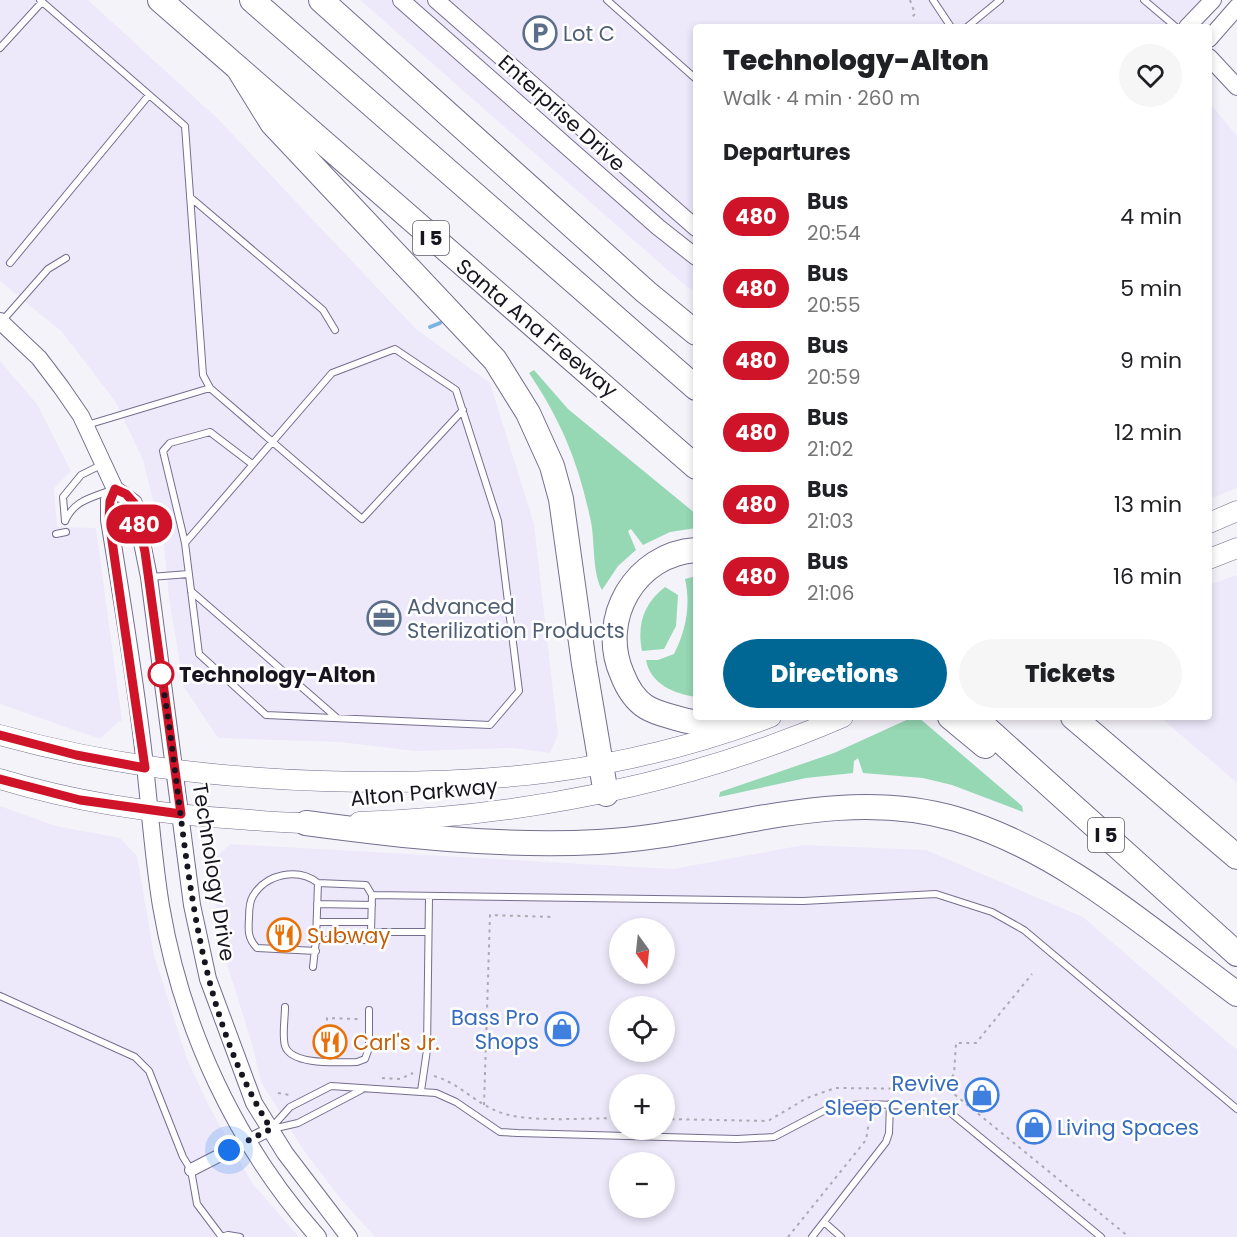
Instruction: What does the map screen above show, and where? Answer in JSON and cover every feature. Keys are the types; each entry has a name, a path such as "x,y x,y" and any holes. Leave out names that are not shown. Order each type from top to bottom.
{"highway":[{"name":"Santa Ana Freeway","path":"160,0 693,464"},
{"path":"252,0 693,385"},
{"path":"321,0 646,292 693,331"},
{"path":"238,68 272,123 495,360 528,413 552,466 561,499 606,794"},
{"path":"693,550 678,553 654,564 629,588 617,614 615,628 615,646 621,672 637,699 660,714 701,724 725,724 738,720"},
{"path":"954,720 1213,931"},
{"name":"I 5","path":"977,720 1237,954"},
{"path":"1087,725 1237,857"},
{"path":"306,824 430,837 586,842 634,839 820,808 863,806 911,809 969,824 1022,846 1090,885 1237,994"}],"main road":[{"path":"1212,522 1237,511"},
{"path":"1212,558 1237,548"},
{"name":"Alton Parkway","path":"0,735 76,755 145,768 280,780 448,783 601,766 698,742 762,720"},
{"name":"Alton Parkway","path":"0,779 80,800 148,810 306,824 456,815 606,794 717,765 783,742 836,720"}],"street":[{"name":"Enterprise Drive","path":"401,0 649,220 693,255"},
{"name":"Enterprise Drive","path":"436,0 693,225"},
{"path":"1190,24 1213,0"},
{"path":"1212,36 1237,7"},
{"path":"1212,60 1237,87"},
{"name":"Technology Drive","path":"1,322 39,358 86,425 115,489 126,494 134,503 149,577 192,905 208,979 254,1102 285,1153 350,1237"},
{"path":"115,489 110,501 109,520 145,768 148,810 162,909 186,1006 214,1080 247,1140 293,1207 318,1237"},
{"path":"191,1170 271,1129"}],"lane":[{"path":"607,0 693,76"},
{"path":"933,0 949,24"},
{"path":"971,24 1000,0"},
{"path":"1144,0 1172,24"},
{"path":"0,48 41,1 185,126 203,375 210,388 362,519 462,410"},
{"path":"10,263 149,95"},
{"path":"190,197 323,310 335,330"},
{"path":"1,322 48,269 66,258"},
{"path":"185,543 252,464 272,440 333,373 395,349 456,390 498,521 519,691 490,725 266,715 199,654 185,543 163,451 170,443 210,432 252,464"},
{"path":"86,425 210,388"},
{"path":"104,463 81,476 63,497 65,521 71,509 79,502 115,489"},
{"path":"56,534 66,532"},
{"path":"149,577 189,574"},
{"path":"191,591 337,718"},
{"path":"316,940 365,940 371,932 372,905 372,895 366,885 318,883 305,875 282,875 264,883 252,897 248,933 250,941 257,948 316,951"},
{"path":"313,967 316,951 318,883"},
{"path":"372,895 803,902 936,894 992,912 1024,930 1237,1108"},
{"path":"421,1091 427,1050 429,897"},
{"path":"317,904 372,905"},
{"path":"317,922 371,922"},
{"path":"371,932 428,932"},
{"path":"0,996 135,1057 149,1071 183,1157 191,1170 197,1204 221,1237 240,1237"},
{"path":"285,1007 284,1045 289,1053 299,1060 357,1062 365,1059 369,1048 369,1010"},
{"path":"271,1129 290,1107 331,1086 362,1090 436,1093 456,1102 500,1132 737,1139 774,1137 832,1106 890,1104 937,1107 951,1114 1101,1237"},
{"path":"271,1129 298,1123 362,1090"},
{"path":"812,1237 886,1142 889,1133 890,1104"},
{"path":"824,1222 841,1237"}],"path":[{"path":"910,0 915,14 911,18"},
{"path":"484,1104 490,915 553,917"},
{"path":"943,1089 954,1074 956,1043 976,1043 1032,974"},
{"path":"327,1028 327,1018 359,1019"},
{"path":"675,1119 768,1121 807,1098 835,1088 943,1089 954,1094 1130,1237"},
{"path":"788,1237 866,1140 870,1088"}],"shaded area":[{"path":"0,0 88,0 218,119 416,329 490,383 534,524 558,735 550,753 513,748 415,751 340,742 218,738 184,687 169,598 164,546 143,460 115,401 62,332 0,281"},
{"path":"360,0 1202,0 1175,24 693,24 693,290 687,287"},
{"path":"1212,106 1237,136 1237,488 1212,498"},
{"path":"0,361 37,404 71,471 54,488 57,527 96,528 122,721 119,721 100,739 0,704"},
{"path":"1237,575 1237,783 1164,720 1212,720 1212,584"},
{"path":"0,806 56,826 120,838 137,856 154,955 187,1059 210,1108 252,1183 299,1237 0,1237"},
{"path":"230,844 673,869 804,845 926,850 1083,917 1237,1050 1237,1237 375,1237 340,1198 304,1151 261,1082 252,1044 221,945 210,864"}],"green space":[{"path":"534,370 568,409 693,512 693,528 670,532 643,545 631,529 628,531 636,550 618,566 602,590 595,566 591,522 575,462 560,426 529,373"},
{"path":"693,577 693,696 672,690 658,681 648,668 646,660 658,660 674,654 682,636 686,617 688,598 685,579"},
{"path":"665,587 678,595 676,626 664,649 642,651 640,632 643,616 651,601"},
{"path":"906,720 922,720 1022,806 1023,812 952,785 923,778 863,773 858,758 854,761 853,773 806,778 719,797 720,792 834,753"}],"waterway":[{"path":"430,327 440,323"}],"bus line":[{"name":"480","path":"0,735 76,755 145,768 125,615 109,520 110,501 115,489 126,494 134,503 145,552 181,814 80,800 0,779"}],"place":[{"name":"Lot C","path":"540,33"},
{"name":"Advanced Sterilization Products","path":"384,618"},
{"name":"Technology-Alton","path":"161,674"},
{"name":"Subway","path":"284,935"},
{"name":"Bass Pro Shops","path":"562,1029"},
{"name":"Carl's Jr.","path":"330,1042"},
{"name":"Revive Sleep Center","path":"982,1095"},
{"name":"Living Spaces","path":"1034,1127"}],"route":[{"path":"161,674 192,905 208,979 225,1030 254,1102 271,1129 229,1150"}]}
